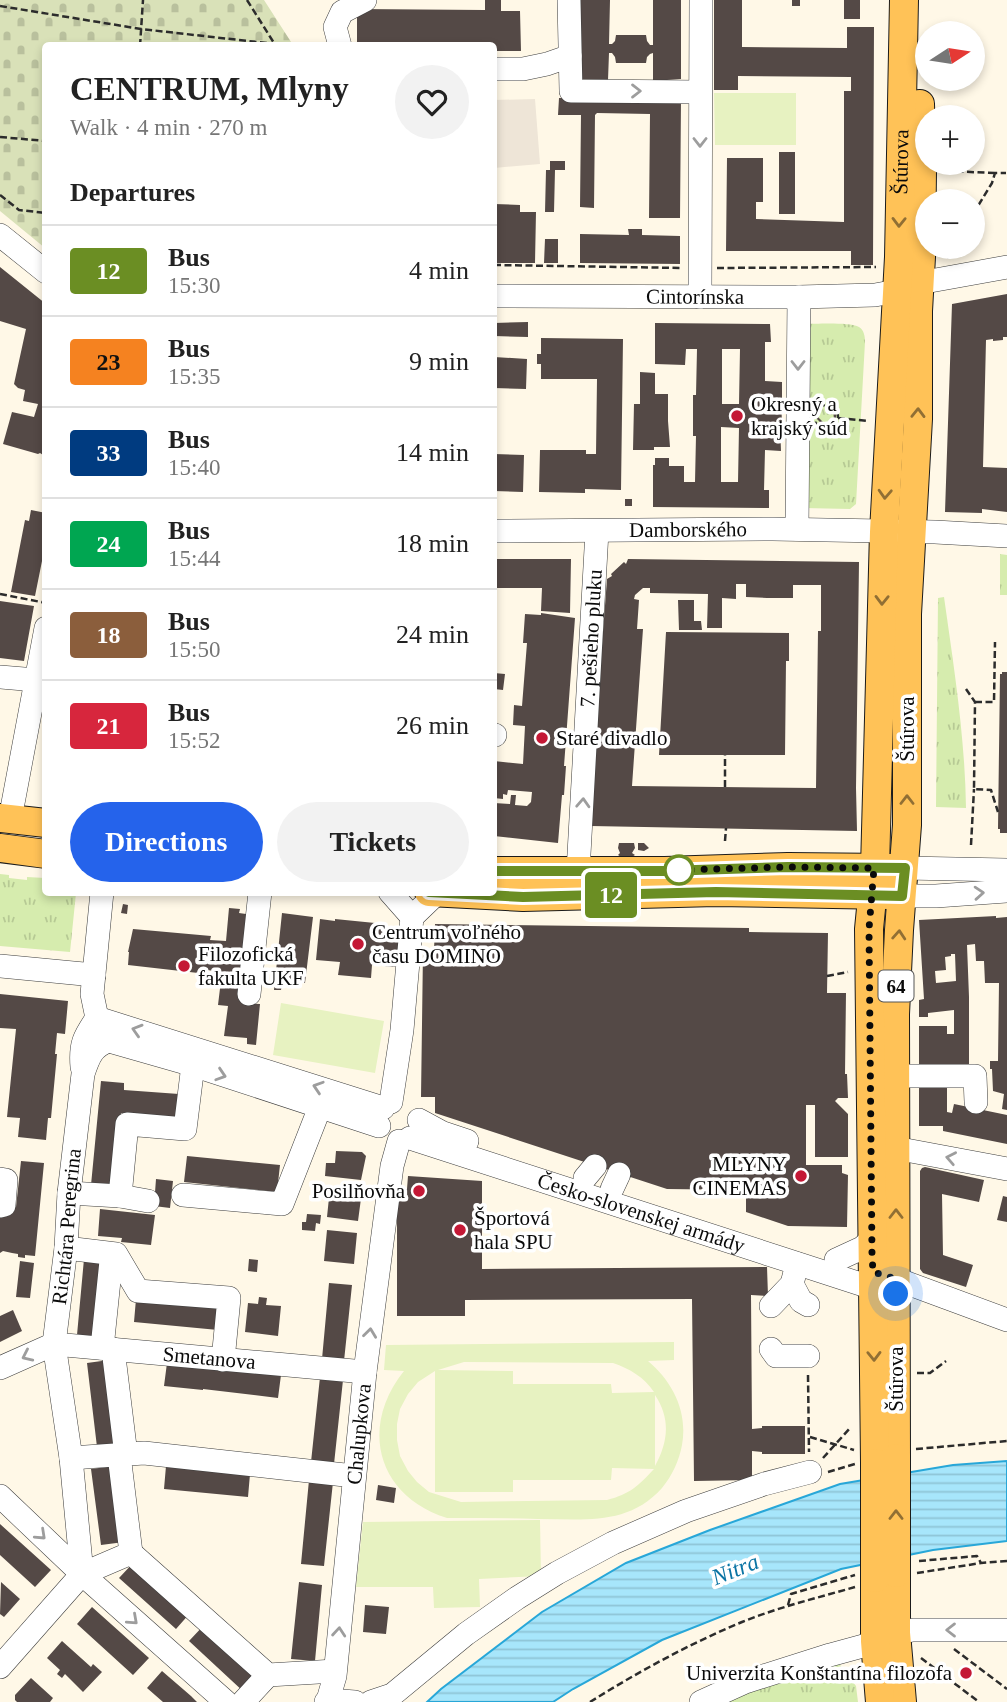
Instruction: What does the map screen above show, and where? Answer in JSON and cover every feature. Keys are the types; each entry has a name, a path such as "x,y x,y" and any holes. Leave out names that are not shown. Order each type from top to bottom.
{"main road":[{"name":"Štúrova","path":"885,1283 872,1239 869,929 897,532 908,287 904,0"},
{"name":"Štúrova","path":"908,287 922,172 920,119 923,0"},
{"name":"Štúrova","path":"881,1456 885,1283 895,1148 895,1014 907,825 907,614 897,532"},
{"path":"42,823 5,818 3,848 42,853"},
{"path":"497,896 523,897 578,884 788,867 873,881 902,896"},
{"path":"873,881 905,868"},
{"path":"497,871 578,884"},
{"name":"64","path":"880,1702 886,1637 881,1456"},
{"name":"64","path":"886,1637 902,1702"}],"street":[{"path":"339,42 335,27 342,12 365,0"},
{"path":"569,0 571,91 700,92"},
{"path":"699,297 701,0"},
{"path":"497,69 523,69 570,56"},
{"path":"0,235 42,269"},
{"name":"Cintorínska","path":"497,296 875,295 1007,267"},
{"path":"797,530 799,297"},
{"name":"Damborského","path":"497,531 797,530 1007,536"},
{"name":"7. pešieho pluku","path":"578,884 597,531"},
{"path":"5,818 35,736 36,680 42,649"},
{"path":"0,677 36,680"},
{"path":"905,868 1007,870"},
{"path":"902,896 1007,891"},
{"path":"102,896 92,994 97,1018 109,1041"},
{"path":"248,994 260,896"},
{"path":"394,896 412,917 434,896"},
{"name":"Chalupkova","path":"327,1701 335,1671 365,1373 397,1122 397,1062 412,1030 412,917"},
{"path":"0,966 94,975"},
{"path":"83,1074 81,1054 84,1037 97,1018"},
{"name":"Česko-slovenskej armády","path":"97,1018 397,1122 589,1180 794,1274 885,1283"},
{"name":"Česko-slovenskej armády","path":"109,1041 193,1065 320,1107 397,1122"},
{"name":"Richtára Peregrina","path":"82,1574 71,1458 54,1344 83,1074 90,1055 100,1044 109,1041"},
{"path":"120,1196 127,1124 185,1129 193,1065"},
{"path":"894,1076 975,1076 976,1102"},
{"path":"183,1195 282,1204 320,1107"},
{"path":"895,1148 1007,1169"},
{"path":"0,1179 6,1180 4,1205 0,1206"},
{"name":"Česko-slovenskej armády","path":"589,1180 615,1181 836,1261 885,1283"},
{"path":"69,1193 120,1196 148,1201"},
{"path":"836,1261 862,1248 872,1239"},
{"path":"66,1248 116,1254 138,1291 229,1298 223,1360"},
{"path":"111,1261 107,1349 122,1455 131,1553 268,1675"},
{"path":"794,1274 801,1301 808,1304"},
{"path":"771,1306 794,1274"},
{"path":"0,1368 54,1344"},
{"name":"Smetanova","path":"54,1344 365,1373"},
{"path":"771,1349 776,1356 808,1356"},
{"path":"71,1458 144,1453 354,1476"},
{"path":"371,1702 392,1695 466,1634 517,1598 613,1543 686,1511 764,1484 810,1474"},
{"path":"0,1496 82,1574 226,1702"},
{"path":"0,1667 82,1574 131,1553"},
{"path":"701,1702 745,1682 913,1630 1007,1630"},
{"path":"243,1702 268,1675 335,1671"},
{"path":"327,1701 355,1702"}],"path":[{"path":"140,42 143,0"},
{"path":"247,0 274,42"},
{"path":"0,6 141,29 251,42"},
{"path":"0,137 42,141"},
{"path":"985,173 1006,173"},
{"path":"985,194 995,173"},
{"path":"0,195 19,210 42,213"},
{"path":"943,263 946,259"},
{"path":"828,405 836,409 838,418 833,426 824,429 817,424 814,415 819,407 828,405"},
{"path":"838,418 869,421"},
{"path":"0,594 42,602"},
{"path":"975,702 993,702 995,642"},
{"path":"966,689 975,702 971,845"},
{"path":"725,787 726,755"},
{"path":"974,789 991,790 998,812"},
{"path":"725,841 726,828"},
{"path":"827,976 849,971"},
{"path":"808,1356 810,1474"},
{"path":"913,1373 930,1373 946,1361"},
{"path":"810,1474 851,1427"},
{"path":"809,1437 881,1456"},
{"path":"810,1474 881,1456 1007,1441"},
{"path":"590,1702 636,1673 690,1646 742,1622 788,1606 886,1577 981,1563 1007,1562"},
{"path":"946,1642 1007,1689"},
{"path":"916,1654 979,1702"}],"green space":[{"path":"0,0 264,0 291,42 42,42 42,246 0,211"},
{"path":"714,93 796,93 796,145 715,145"},
{"path":"805,324 855,325 861,328 864,335 856,504 850,509 803,508"},
{"path":"1000,554 1007,555 1007,595 1000,595"},
{"path":"944,597 961,729 966,808 936,807 938,598"},
{"path":"0,874 27,880 27,877 42,878 42,896 76,896 70,952 0,946"},
{"path":"281,1003 384,1021 375,1073 273,1055"},
{"path":"674,1342 674,1360 648,1361 665,1378 677,1398 683,1433 677,1462 662,1488 635,1509 620,1515 588,1519 447,1518 423,1508 404,1494 391,1477 382,1457 379,1436 382,1414 390,1392 404,1371 384,1370 386,1345","holes":["464,1362 613,1363 636,1374 654,1392 612,1393 611,1384 513,1384 513,1371 438,1370","435,1371 435,1492 513,1492 513,1480 611,1480 612,1468 654,1469 633,1489 607,1500 461,1502 429,1492 408,1471 400,1456 397,1440 400,1409 418,1382","655,1395 664,1413 666,1430 663,1448 655,1466"]},
{"path":"540,1520 541,1576 479,1579 480,1607 434,1608 433,1587 356,1587 363,1522"},
{"path":"837,1661 856,1686 858,1702 717,1702"}],"shaded area":[{"path":"535,99 540,164 497,168 497,100"}],"water":[{"name":"Nitra","path":"1007,1461 1007,1541 933,1550 841,1569 662,1640 553,1702 427,1702 542,1612 626,1563 840,1484 953,1465"}],"building":[{"path":"485,0 501,0 501,11 520,11 521,51 497,51 497,42 357,42 357,9 485,10"},
{"path":"581,0 610,0 609,44 615,41 616,35 646,35 647,41 653,45 653,0 681,0 681,79 653,81 653,53 647,57 646,63 616,63 615,57 609,53 608,80 581,79"},
{"path":"714,0 742,0 742,47 847,48 847,27 874,27 873,265 851,265 851,251 726,251 727,158 763,158 763,202 756,202 756,219 844,222 844,91 851,91 851,77 738,76 738,90 714,90"},
{"path":"792,0 800,0 800,6 792,6"},
{"path":"844,0 860,0 860,19 844,19"},
{"path":"559,98 681,100 680,218 649,218 650,114 595,115 594,208 580,207 581,115 558,115"},
{"path":"779,152 795,152 795,214 779,214"},
{"path":"550,161 565,161 565,170 555,170 554,212 545,212 546,170 550,170"},
{"path":"497,204 520,205 520,212 536,212 535,263 497,263"},
{"path":"628,229 642,229 642,235 680,236 680,264 580,263 580,234 629,235"},
{"path":"545,239 558,239 558,263 544,263"},
{"path":"0,267 42,301 42,454 3,444 12,412 34,417 38,404 23,401 25,390 14,384 26,329 0,321"},
{"path":"1007,294 1007,337 1003,337 1003,340 986,340 983,467 1007,468 1007,512 982,509 982,513 945,512 952,304"},
{"path":"528,322 528,337 497,336 497,323"},
{"name":"Okresný a krajský súd","path":"655,323 770,324 771,342 765,342 765,381 782,382 782,424 781,451 765,450 764,490 769,490 769,508 653,507 655,458 669,458 669,466 684,466 684,482 695,482 693,395 696,395 697,349 686,349 685,365 655,364","holes":["722,349 740,349 739,404 722,404","721,427 739,428 738,482 721,482"]},
{"path":"541,338 623,339 621,490 585,489 585,493 539,492 540,450 586,450 586,454 596,454 597,379 541,379 541,364 537,364 537,354 541,354"},
{"path":"497,357 527,359 526,389 497,388"},
{"path":"640,372 655,373 655,394 668,394 670,447 633,450 634,404 640,404"},
{"path":"833,410 836,412 836,422 833,423 835,425 823,425 816,418 830,423 834,419"},
{"path":"497,454 524,455 523,492 497,491"},
{"path":"625,499 632,499 632,506 625,506"},
{"path":"31,510 42,512 42,561 35,596 11,592 25,520 29,521"},
{"path":"497,559 571,559 570,613 541,611 542,588 497,588"},
{"path":"628,559 859,562 857,831 591,826 591,791 607,579 624,562 626,564","holes":["736,584 746,584 746,597 767,598 793,598 793,585 821,585 816,788 632,786 643,629 637,629 639,600 634,599 635,595 643,588 650,588 650,593 708,594 707,628 722,628 722,598 736,599"]},
{"path":"678,600 694,600 694,621 701,621 702,630 679,630"},
{"path":"0,601 34,606 24,661 0,658"},
{"path":"525,614 575,618 564,795 558,843 497,836 497,803 510,804 511,795 516,795 515,805 527,806 531,802 532,792 508,790 507,795 503,794 503,799 497,798 497,761 523,764 525,726 513,725 514,705 522,706 527,643 523,643"},
{"path":"666,632 789,633 785,755 659,755"},
{"path":"1002,672 1007,672 1007,833 1000,833 998,829"},
{"path":"497,673 505,674 503,690 497,689"},
{"path":"619,843 634,843 632,853 635,855 624,859 618,855"},
{"path":"638,843 644,843 649,848 638,850"},
{"path":"123,904 128,905 127,914 121,913"},
{"path":"229,908 240,909 239,913 253,915 243,1003 260,1004 256,1045 247,1044 247,1038 224,1036 228,1006 218,1005 222,972 207,970 207,974 128,965 133,929 211,936 210,940 226,941"},
{"path":"282,913 313,917 305,983 283,980 281,990 274,990"},
{"path":"1007,917 1007,1110 1002,1109 1004,1094 993,1091 990,1069 990,1061 998,1061 999,983 985,983 984,961 976,961 975,944 967,945 969,1069 919,1072 919,1026 947,1026 947,1034 954,1034 954,1010 928,1013 928,1017 919,1017 919,1000 924,999 919,920","holes":["955,954 956,981 936,983 935,971 946,970 945,957"]},
{"name":"Centrum voľného času DOMINO","path":"320,919 385,924 400,928 396,967 372,965 371,978 338,975 340,962 316,960"},
{"path":"435,924 749,928 749,932 828,933 827,993 846,993 845,1074 848,1098 838,1098 835,1101 848,1114 848,1157 815,1157 815,1105 806,1105 806,1165 842,1165 842,1173 848,1175 847,1227 788,1226 746,1212 746,1190 667,1189 435,1113 435,1097 421,1097 423,951 434,951"},
{"path":"0,994 68,1001 65,1034 57,1033 51,1118 48,1118 46,1140 18,1137 20,1118 7,1117 16,1029 0,1028"},
{"path":"101,1081 124,1083 124,1090 179,1094 177,1118 121,1113 114,1187 91,1185"},
{"path":"919,1081 947,1082 947,1112 952,1113 954,1104 1007,1115 1007,1144 943,1131 943,1126 919,1126"},
{"path":"336,1151 362,1152 366,1156 361,1180 325,1176 326,1163 335,1163"},
{"path":"187,1156 280,1165 277,1192 184,1182"},
{"path":"21,1161 44,1163 35,1256 25,1255 25,1258 3,1251 0,1253 0,1214 16,1207"},
{"path":"925,1167 984,1180 979,1202 942,1194 943,1255 973,1265 966,1287 923,1273 920,1269 920,1171"},
{"path":"408,1176 482,1181 482,1269 767,1267 768,1296 751,1295 752,1429 762,1426 805,1426 805,1454 762,1454 752,1451 752,1480 694,1481 692,1299 465,1300 465,1316 397,1316 397,1188 407,1189"},
{"path":"156,1179 173,1181 170,1208 154,1206"},
{"path":"330,1188 362,1191 358,1221 327,1217"},
{"path":"1003,1196 1007,1197 1007,1222 997,1220"},
{"path":"100,1209 155,1215 151,1245 98,1236"},
{"path":"307,1214 321,1215 320,1224 316,1223 315,1231 302,1230 302,1222 306,1222"},
{"path":"327,1230 357,1233 354,1264 324,1261"},
{"path":"84,1259 107,1261 100,1337 77,1335"},
{"path":"249,1259 258,1260 257,1272 248,1271"},
{"path":"20,1261 34,1263 30,1298 16,1297"},
{"path":"329,1283 352,1285 344,1361 322,1359"},
{"path":"259,1297 267,1298 266,1305 281,1306 278,1336 245,1332 248,1303 258,1304"},
{"path":"136,1299 220,1307 218,1330 134,1322"},
{"path":"13,1310 22,1331 0,1342 0,1316"},
{"path":"109,1360 120,1444 97,1447 87,1363"},
{"path":"167,1363 281,1375 278,1398 164,1386"},
{"path":"320,1377 343,1380 334,1464 311,1462"},
{"path":"115,1466 124,1542 101,1545 91,1469"},
{"path":"166,1466 250,1474 248,1497 164,1489"},
{"path":"309,1480 333,1482 324,1566 301,1564"},
{"path":"378,1485 396,1488 394,1503 376,1500"},
{"path":"0,1524 51,1570 35,1587 0,1555"},
{"path":"135,1561 191,1612 176,1629 119,1578"},
{"path":"1,1582 20,1599 4,1617 0,1614"},
{"path":"299,1582 322,1585 315,1661 291,1659"},
{"path":"365,1605 389,1607 386,1634 363,1632"},
{"path":"92,1607 149,1658 133,1675 77,1624"},
{"path":"205,1624 261,1676 245,1693 189,1641"},
{"path":"62,1641 91,1667 93,1664 102,1672 83,1692 65,1674 62,1678 57,1674 60,1670 47,1658"},
{"path":"162,1671 197,1702 163,1702 147,1688"},
{"path":"31,1678 53,1698 50,1702 15,1700 15,1695"}],"bus line":[{"name":"12","path":"497,871 905,868 902,896 716,892 577,897 497,896"}],"place":[{"name":"Okresný a krajský súd","path":"737,416"},
{"name":"Staré divadlo","path":"542,738"},
{"name":"Centrum voľného času DOMINO","path":"358,944"},
{"name":"Filozofická fakulta UKF","path":"184,966"},
{"name":"MLYNY CINEMAS","path":"801,1176"},
{"name":"Posilňovňa","path":"419,1191"},
{"name":"Športová hala SPU","path":"460,1230"},
{"name":"Univerzita Konštantína filozofa","path":"966,1673"}],"route":[{"path":"679,870 874,868 869,929 872,1255 873,1272 896,1279 896,1294"}]}
